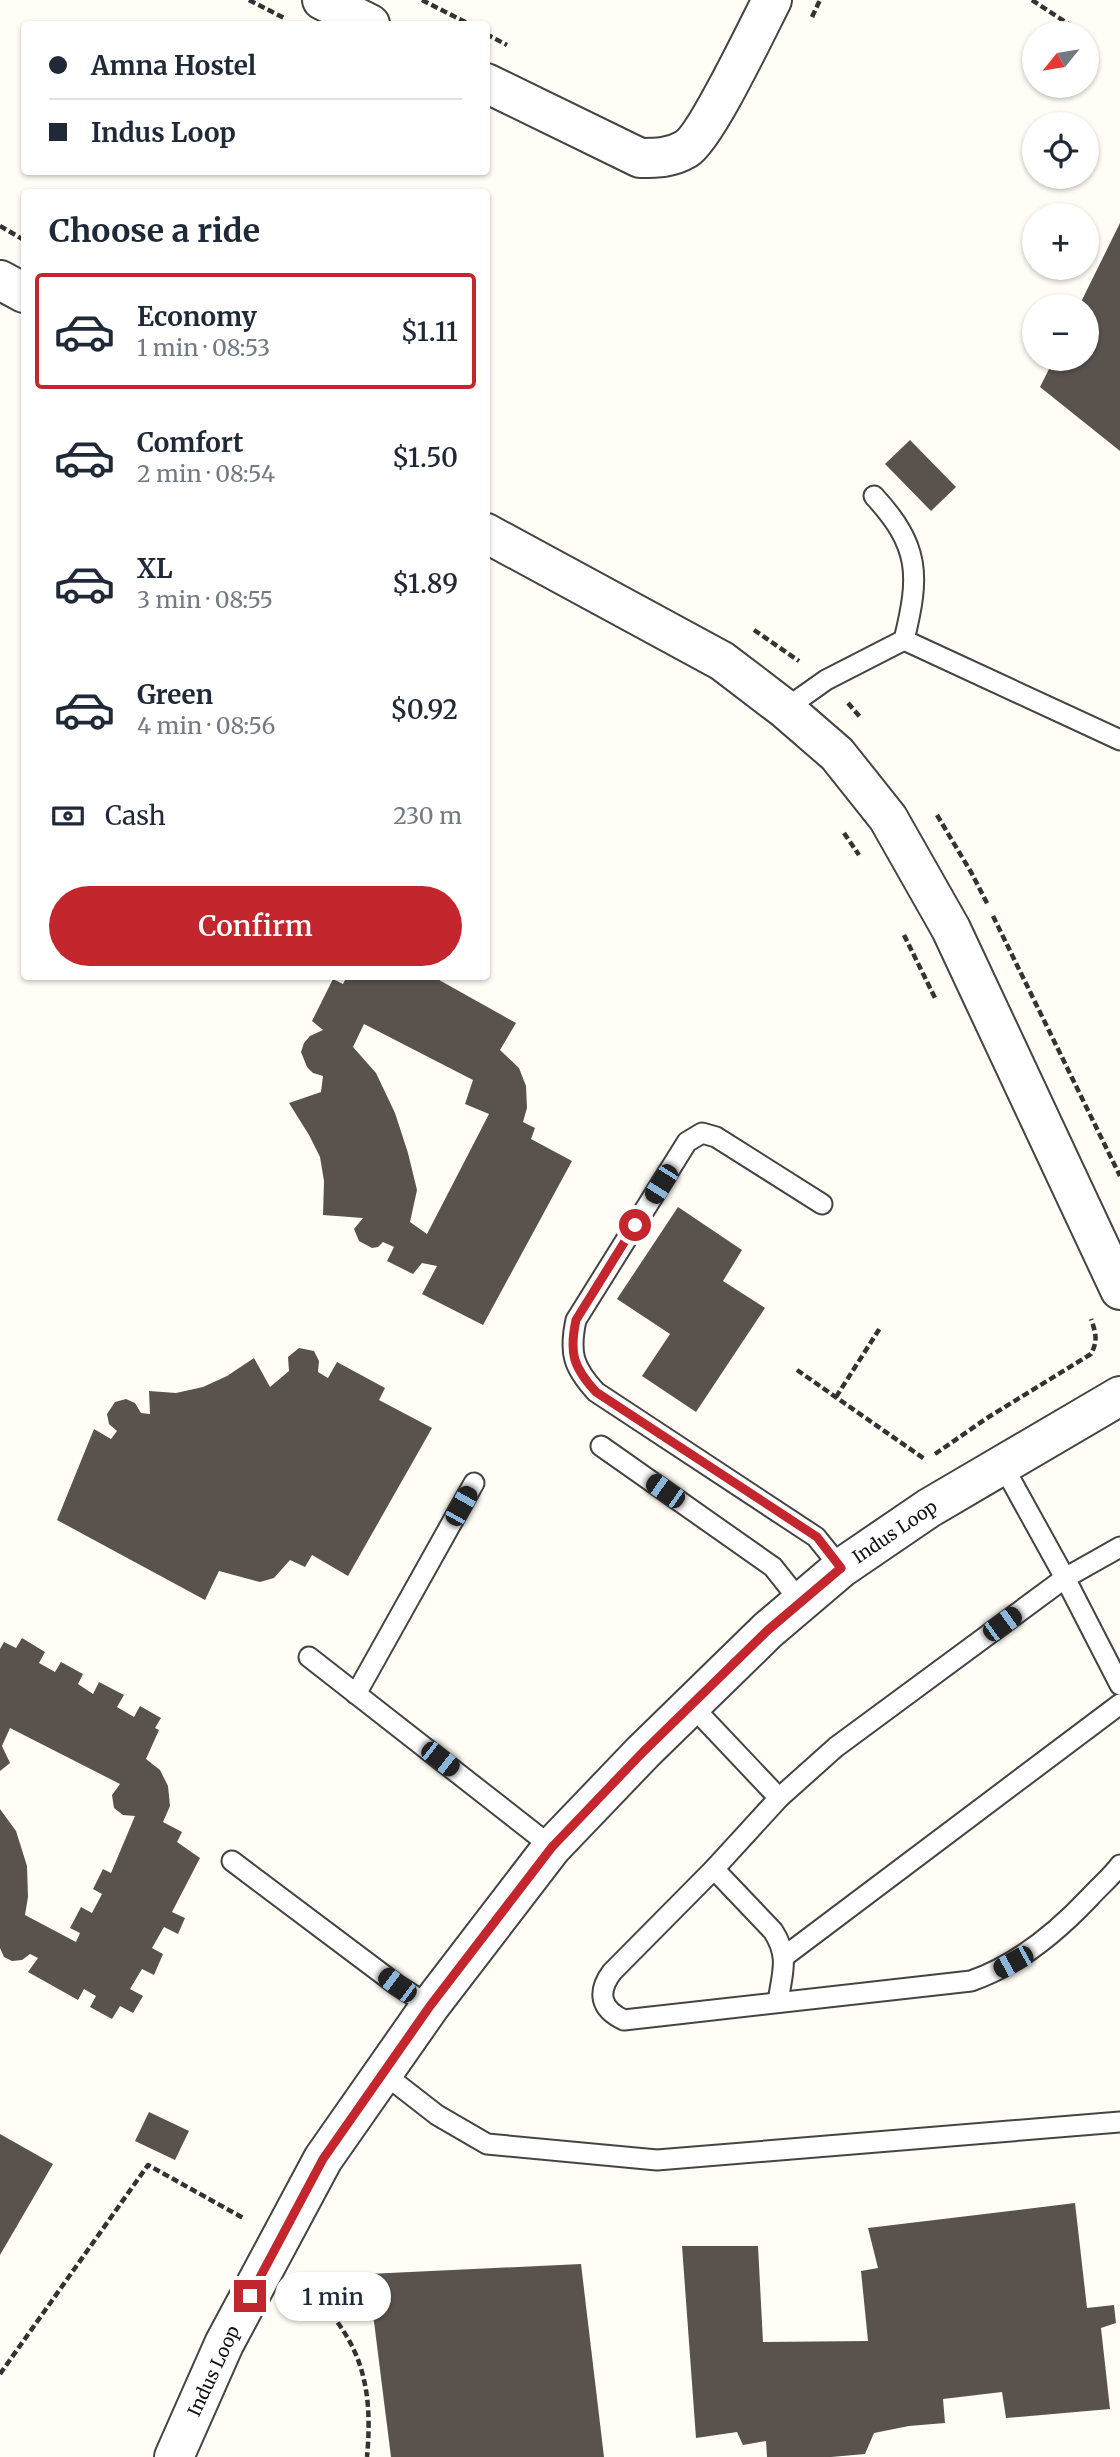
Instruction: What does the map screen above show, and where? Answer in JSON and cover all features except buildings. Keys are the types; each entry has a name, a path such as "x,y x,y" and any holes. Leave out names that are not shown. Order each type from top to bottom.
{"street":[{"path":"321,0 364,21"},
{"path":"490,85 640,158 667,158 689,148 714,111 772,0"},
{"path":"0,280 21,291"},
{"path":"490,535 722,661 785,709 837,754 888,818 951,929 1120,1290"},
{"name":"Indus Loop","path":"174,2457 224,2344 323,2159 430,2006 552,1847 643,1752 800,1601 841,1568 929,1508 1120,1396"}],"lane":[{"path":"785,709 826,680 904,640 914,601 914,568 908,543 895,519 874,496"},
{"path":"904,640 1120,740"},
{"path":"822,1204 716,1137 702,1133 687,1142 576,1320 573,1357 580,1375 596,1392 817,1537 841,1568"},
{"path":"601,1446 773,1567 800,1601"},
{"path":"1002,1464 1120,1685"},
{"path":"356,1694 474,1483"},
{"path":"1120,1546 1065,1578 836,1747 779,1798 612,1972 605,1982 602,1995 606,2007 613,2015 624,2020 971,1981 1013,1962 1048,1937 1069,1919 1120,1864"},
{"path":"309,1657 552,1847"},
{"path":"785,1956 1120,1704"},
{"path":"692,1706 779,1798"},
{"path":"232,1861 397,1985 430,2006"},
{"path":"713,1869 773,1931 785,1956 778,2002"},
{"path":"383,2073 438,2115 486,2144 657,2160 1120,2122"}],"path":[{"path":"249,0 290,21"},
{"path":"422,0 463,21"},
{"path":"1032,0 1064,21"},
{"path":"490,36 511,47"},
{"path":"0,226 21,238"},
{"path":"836,1397 880,1328"},
{"path":"797,1370 926,1461"},
{"path":"0,2374 148,2165 254,2225"},
{"path":"295,2278 325,2305 349,2338 365,2376 370,2416 367,2457"}],"route":[{"path":"250,2296 323,2159 430,2006 552,1847 643,1752 768,1630 841,1568 817,1537 596,1392 580,1375 573,1357 572,1338 576,1320 635,1225"}]}
